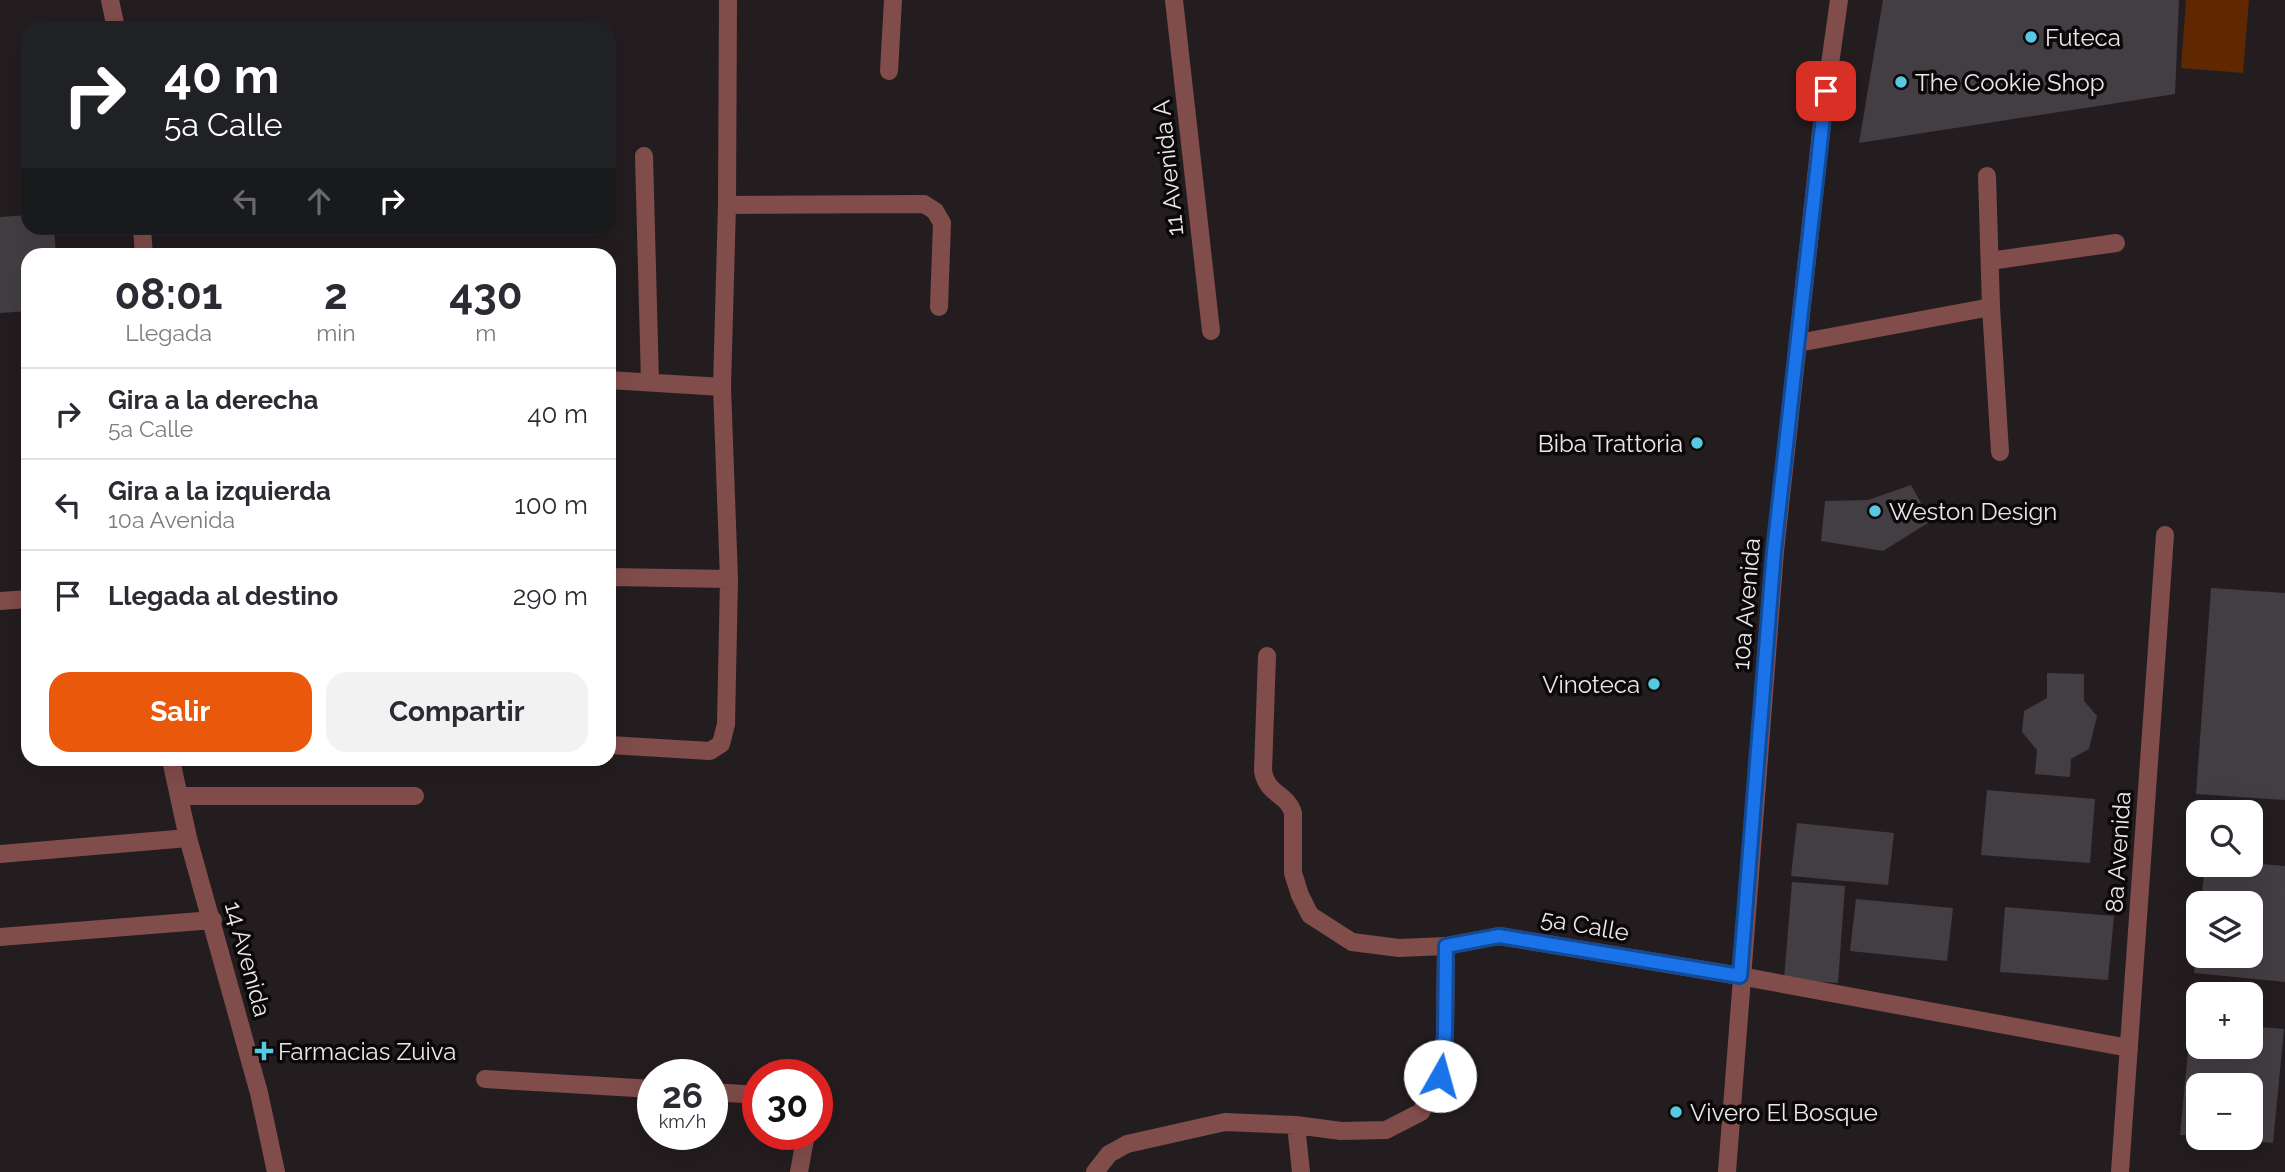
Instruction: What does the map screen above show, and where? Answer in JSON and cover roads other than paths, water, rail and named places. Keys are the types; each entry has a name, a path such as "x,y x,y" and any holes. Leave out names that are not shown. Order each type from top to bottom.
{"street":[{"path":"110,0 114,21"},
{"path":"616,745 710,751 722,744 726,724 729,579 722,387 727,205 728,0"},
{"path":"889,71 893,0"},
{"name":"11 Avenida A","path":"1174,0 1211,331"},
{"name":"10a Avenida","path":"1727,1172 1774,551 1823,114 1839,0"},
{"path":"644,156 650,383"},
{"path":"1987,176 1991,307 2000,452"},
{"path":"727,205 924,204 935,211 942,223 939,307"},
{"path":"1990,261 2116,243"},
{"path":"1798,343 1991,307"},
{"path":"616,381 722,387"},
{"name":"8a Avenida","path":"2120,1172 2165,535"},
{"path":"616,577 729,579"},
{"path":"0,601 21,600"},
{"name":"5a Calle","path":"1268,656 1263,771 1265,782 1290,804 1293,813 1293,873 1310,915 1352,942 1399,948 1446,946 1499,936 1740,976 2129,1048"},
{"name":"14 Avenida","path":"172,766 188,838 259,1093 276,1172"},
{"path":"179,796 415,796"},
{"path":"0,854 188,838"},
{"path":"0,937 213,920"},
{"path":"1096,1172 1109,1154 1127,1144 1225,1122 1296,1125 1341,1131 1386,1130 1421,1112 1440,1076 1445,1035 1446,946"},
{"path":"485,1079 637,1088"},
{"path":"1296,1125 1301,1172"},
{"path":"799,1172 803,1150"}],"place":[{"name":"Futeca","path":"2031,37"},
{"name":"The Cookie Shop","path":"1901,82"},
{"name":"Biba Trattoria","path":"1697,443"},
{"name":"Weston Design","path":"1875,511"},
{"name":"Vinoteca","path":"1654,684"},
{"name":"Farmacias Zuiva","path":"264,1051"},
{"name":"Vivero El Bosque","path":"1676,1112"}]}
